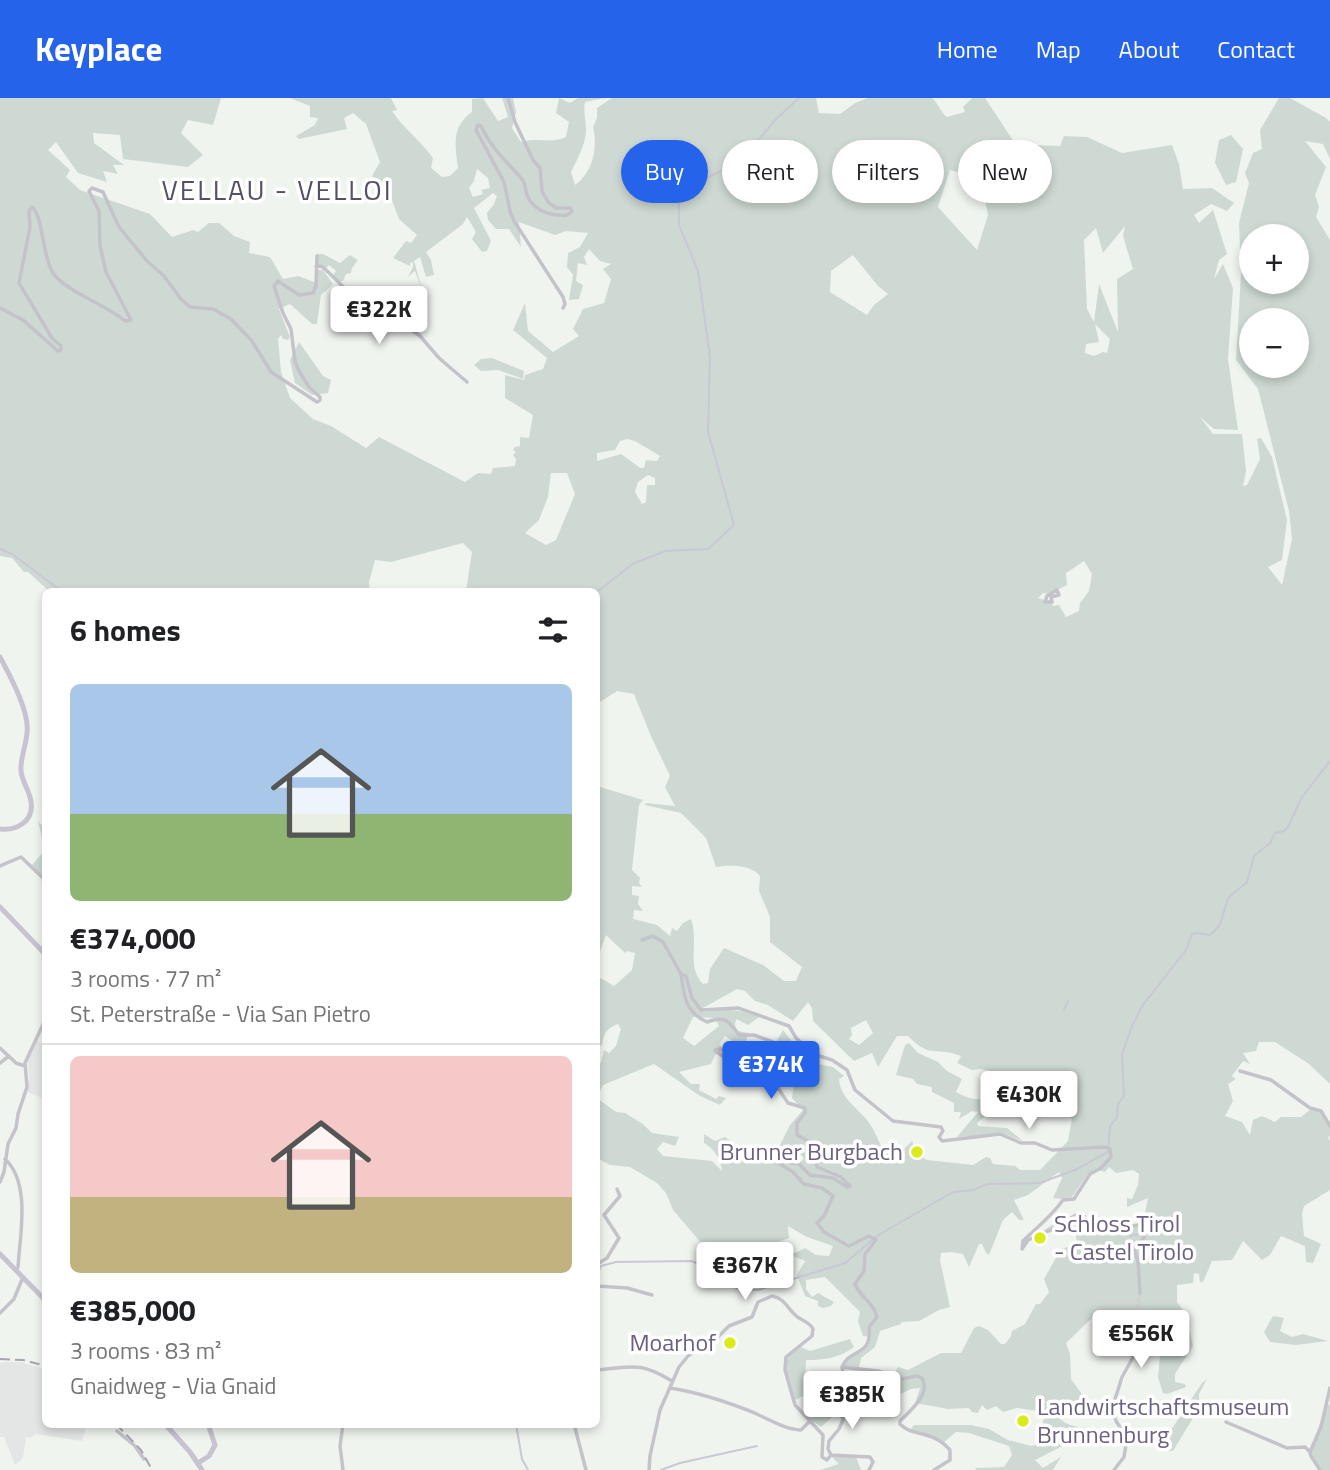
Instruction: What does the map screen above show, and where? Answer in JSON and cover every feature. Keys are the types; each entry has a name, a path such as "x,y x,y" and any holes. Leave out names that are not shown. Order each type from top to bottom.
{"main road":[{"path":"0,657 26,716 27,733 21,771 32,804 29,817 22,825 13,829 0,829"},
{"path":"0,907 42,951"},
{"path":"0,1254 42,1297"},
{"path":"168,1428 202,1470"},
{"path":"198,1463 209,1456 214,1448 210,1428"}],"street":[{"path":"508,98 515,122 530,154 540,168 544,195 556,208 570,208 571,214 567,216 544,213 536,207 527,195 524,182 504,162 481,127 478,125 476,130 504,181 514,221 565,300 563,308"},
{"path":"0,308 23,320 58,351 61,350 61,346 49,334 19,283 30,227 29,211 32,207 38,215 47,262 56,278 125,321 131,320 108,276 102,257 99,211 89,191 92,188 98,189 105,195 119,227 147,261 164,276 181,299 190,307 213,309 231,319 250,338 271,372 317,402 320,397 304,380 297,366 291,329 274,286 278,281 299,295 313,293 316,286 317,256"},
{"path":"316,267 325,269 360,304 377,332 381,334 383,331 377,295 380,291 396,319 420,336 439,358 467,382"},
{"path":"1057,590 1059,595 1051,597 1052,603 1045,603 1046,596 1057,590"},
{"path":"0,866 21,858 42,877"},
{"path":"642,940 653,936 659,939 681,974 685,1002 696,1016 707,1022 716,1018 724,1020 732,1023 739,1035 754,1035 773,1042 791,1065 813,1080 810,1083 766,1057 736,1058 715,1049 717,1054 754,1069 762,1079 776,1085 788,1103 805,1108 805,1113 797,1122 797,1136 818,1146 817,1167 841,1177 850,1185 847,1187 833,1178 810,1175 799,1164 781,1161 774,1155 763,1152"},
{"path":"681,974 686,976 692,999 701,1010 738,1008 789,1026 796,1038 816,1055 832,1060 847,1070 855,1090 893,1121 942,1130 939,1138 942,1141 1000,1134 1021,1143 1035,1143 1052,1150 1107,1148 1111,1157 1090,1174 1074,1199 1063,1200 1039,1229 1023,1241 1022,1249 1028,1240 1055,1228 1076,1214 1085,1217 1092,1229 1136,1225 1143,1230 1144,1236 1134,1248 1138,1261 1140,1293"},
{"path":"0,1182 9,1141 16,1128 27,1087 25,1066 42,1027"},
{"path":"0,1048 18,1065 25,1066"},
{"path":"0,1063 9,1056"},
{"path":"1240,1070 1271,1080 1310,1108 1321,1111 1330,1126"},
{"path":"774,1155 773,1160 793,1172 804,1184 822,1188 833,1196 824,1216 817,1223 824,1232 849,1246 874,1238 865,1254 864,1270 855,1284 860,1294 875,1310 877,1317 870,1325 867,1344 845,1360 842,1367 845,1381 840,1398 842,1424 828,1444 831,1455"},
{"path":"5,1159 16,1172 21,1201 22,1228 16,1270"},
{"path":"600,1262 607,1258 619,1238 604,1215 620,1196 617,1189"},
{"path":"0,1313 13,1299 23,1277"},
{"path":"600,1286 627,1288 652,1295"},
{"path":"649,1470 656,1425 672,1381 688,1356 716,1339 730,1326 752,1317 761,1299 766,1296 783,1299 798,1318 808,1322 813,1329 812,1336 789,1353 784,1363 795,1405 823,1435 822,1457 827,1460 831,1455"},
{"path":"1114,1470 1124,1457 1127,1438 1113,1416 1112,1406 1122,1377 1136,1352 1135,1324"},
{"path":"600,1370 635,1366 653,1370 672,1381"},
{"path":"842,1367 869,1369 902,1379 917,1376 922,1378 925,1382 923,1393 900,1424 906,1430 933,1437 950,1450 950,1460 934,1470"},
{"path":"670,1388 695,1392 733,1404 778,1422 787,1429 802,1430 811,1421"},
{"path":"1310,1452 1321,1427 1330,1388"},
{"path":"1226,1422 1281,1446 1305,1447 1320,1470"},
{"path":"342,1428 340,1446 343,1470"},
{"path":"575,1428 586,1470"},
{"path":"117,1431 135,1446 144,1459"},
{"path":"831,1455 870,1457 873,1462 869,1470"}],"shaded area":[{"path":"0,98 221,98 213,125 188,120 181,133 203,155 188,167 123,159 120,135 93,133 94,143 124,165 113,165 118,174 103,171 107,182 78,173 56,142 48,150 70,170 66,177 80,190 150,214 172,237 193,230 198,232 209,223 219,223 234,236 250,242 249,253 270,257 283,279 298,276 317,283 318,270 323,270 333,284 321,295 317,324 312,324 290,304 279,309 290,337 288,340 283,339 281,335 278,339 281,372 290,398 313,419 331,426 366,448 379,437 465,482 478,473 491,474 493,468 515,466 516,459 513,455 516,452 513,450 520,446 520,437 529,438 533,415 505,398 505,375 524,380 525,375 543,369 547,358 513,330 525,303 528,331 553,352 579,336 573,329 583,309 604,303 611,279 603,269 611,264 600,261 589,249 584,257 587,265 578,263 576,281 583,285 579,299 569,300 573,275 567,267 568,253 580,247 588,233 566,231 555,235 519,222 521,247 509,229 496,229 488,220 487,213 497,196 493,193 474,208 491,241 487,251 482,252 472,239 476,232 467,217 463,224 426,252 434,275 426,277 420,257 414,261 423,292 415,271 408,277 413,262 410,266 393,258 406,241 411,243 417,235 399,219 390,195 372,176 380,162 366,124 353,113 344,118 347,129 299,139 296,136 315,125 318,118 310,117 310,106 290,98 391,98 397,110 392,111 433,158 431,168 442,177 450,176 458,168 456,137 461,124 472,112 472,99 483,98 498,121 508,117 502,98 513,98 516,112 512,128 521,142 566,137 569,122 556,113 559,98 570,103 578,98 605,98 585,102 586,135 571,172 575,185 586,173 593,159 593,127 597,108 612,98 816,98 819,113 840,114 855,103 868,98 932,98 947,117 965,112 963,107 972,98 985,98 1013,140 958,140 958,172 950,170 944,188 944,140 832,140 832,203 939,203 938,207 977,250 988,215 986,203 1052,203 1052,146 1060,146 1064,136 1087,137 1122,153 1172,145 1179,164 1183,189 1212,188 1234,203 1227,211 1211,204 1194,215 1199,223 1213,210 1227,254 1219,260 1214,279 1223,264 1233,288 1228,359 1238,430 1214,429 1200,417 1213,434 1242,434 1246,471 1243,486 1247,485 1260,459 1257,439 1261,438 1272,457 1287,520 1282,560 1268,567 1282,585 1292,539 1289,511 1258,389 1250,378 1309,378 1309,308 1239,308 1240,294 1309,294 1309,224 1239,223 1249,183 1245,173 1253,153 1262,149 1260,130 1279,98 1290,98 1330,122 1330,159 1323,144 1305,141 1326,167 1315,195 1319,207 1316,217 1330,240 1330,1084 1309,1064 1275,1042 1259,1042 1256,1051 1243,1053 1250,1064 1243,1061 1232,1076 1236,1079 1228,1084 1233,1101 1225,1116 1242,1122 1250,1135 1253,1120 1262,1116 1275,1122 1281,1117 1301,1117 1311,1109 1319,1110 1330,1126 1330,1190 1304,1206 1302,1214 1304,1236 1321,1244 1313,1263 1306,1262 1305,1246 1281,1236 1270,1255 1262,1260 1243,1241 1232,1260 1212,1261 1203,1282 1200,1282 1199,1274 1194,1273 1193,1283 1177,1285 1177,1302 1186,1314 1193,1346 1175,1374 1175,1382 1185,1384 1186,1387 1167,1394 1163,1393 1158,1377 1160,1356 1156,1350 1137,1346 1135,1351 1117,1323 1108,1324 1099,1340 1097,1319 1093,1317 1066,1343 1070,1354 1071,1379 1086,1400 1073,1411 1062,1411 1060,1419 1073,1426 1099,1429 1094,1442 1085,1435 1075,1433 1074,1440 1035,1460 1043,1468 1061,1457 1053,1470 976,1470 975,1468 1004,1467 1012,1455 1009,1446 969,1433 956,1432 943,1443 910,1430 914,1425 971,1425 989,1429 1008,1440 1031,1446 1054,1440 1051,1432 1040,1431 1046,1412 1017,1408 1003,1412 996,1406 987,1410 982,1405 978,1413 969,1408 948,1409 915,1403 920,1388 911,1389 870,1409 843,1413 840,1404 852,1404 853,1397 873,1394 881,1382 879,1370 894,1374 898,1367 908,1370 941,1353 961,1353 974,1328 979,1326 988,1330 1001,1344 1005,1344 1012,1331 1025,1324 1036,1304 1040,1304 1049,1292 1044,1279 1057,1256 1056,1250 1077,1245 1075,1229 1061,1229 1038,1236 1056,1223 1070,1218 1084,1219 1090,1223 1099,1217 1107,1227 1143,1223 1148,1198 1127,1207 1127,1198 1132,1199 1139,1174 1133,1170 1116,1173 1109,1167 1105,1172 1096,1169 1087,1175 1072,1197 1053,1198 1062,1178 1059,1172 1028,1195 1014,1200 1024,1220 1019,1220 1012,1212 1003,1220 989,1255 982,1244 979,1244 969,1267 963,1254 941,1253 940,1260 950,1307 919,1321 901,1322 880,1331 875,1347 861,1358 859,1367 843,1366 865,1348 871,1337 863,1336 858,1321 860,1312 825,1277 806,1280 806,1289 812,1297 818,1293 834,1302 831,1306 823,1308 818,1306 818,1301 805,1296 797,1275 805,1261 791,1255 805,1248 816,1255 829,1256 833,1246 807,1237 788,1226 789,1238 769,1245 757,1243 749,1247 744,1258 747,1262 722,1258 709,1246 703,1245 673,1210 666,1193 657,1183 630,1167 610,1165 600,1160 600,1100 616,1112 625,1113 643,1124 652,1133 679,1137 675,1146 663,1142 657,1149 663,1156 712,1161 722,1171 716,1155 704,1143 704,1134 715,1141 725,1137 753,1157 770,1149 782,1160 802,1161 804,1158 801,1155 783,1156 778,1149 790,1125 803,1110 792,1098 794,1084 778,1072 764,1074 750,1067 755,1057 767,1057 771,1042 776,1042 783,1030 801,1053 810,1056 818,1064 833,1067 844,1076 839,1079 842,1091 874,1130 883,1150 904,1149 912,1141 917,1154 927,1160 973,1165 986,1157 990,1158 993,1164 1015,1166 1020,1170 1040,1170 1068,1141 1072,1119 1051,1106 1025,1106 1021,1100 1022,1083 1012,1081 1006,1075 981,1069 972,1070 957,1063 961,1056 923,1048 908,1036 897,1036 878,1067 872,1053 854,1061 813,1021 812,1008 808,1002 793,1021 768,1005 755,1001 745,991 737,989 701,1009 704,1012 738,1011 759,1017 748,1025 736,1019 737,1031 749,1033 743,1048 725,1036 719,1044 724,1050 715,1055 711,1064 679,1072 691,1084 700,1084 699,1090 716,1099 719,1096 726,1098 720,1105 700,1096 654,1064 603,1085 600,1091 600,1063 604,1050 609,1053 616,1046 621,1029 618,1024 608,1030 602,1046 600,1045 600,978 614,986 632,970 635,953 625,953 606,935 600,952 600,787 643,800 639,805 632,870 640,878 642,887 632,886 632,895 639,896 638,904 643,911 634,910 633,919 657,925 670,936 672,928 677,931 683,923 691,919 695,970 703,984 708,983 710,969 724,948 763,965 784,981 796,981 802,967 770,942 770,917 759,891 760,876 745,867 716,867 706,838 681,813 645,805 675,806 665,787 670,776 634,694 617,691 600,702 600,588 466,588 472,552 463,543 391,562 375,560 370,588 46,588 28,572 24,572 12,558 0,556","holes":["477,169 488,178 490,188 481,190 483,194 473,197 469,188","1125,226 1123,236 1133,269 1117,279 1118,332 1099,284 1094,322 1087,309 1084,240 1096,228 1103,253","853,255 888,294 874,305 867,315 830,292 831,271","1095,324 1110,339 1107,353 1094,356 1085,353 1086,344 1099,342","620,441 635,441 660,456 657,461 646,460 644,468 621,454 597,461 597,453 615,450","551,473 567,473 575,494 556,540 546,545 525,533 539,520 548,497","648,475 655,478 655,485 647,485 646,502 642,504 635,492 638,482","1084,561 1092,574 1089,591 1080,603 1079,611 1066,617 1059,605 1053,606 1052,602 1038,598 1043,593 1049,594 1067,585 1066,573","693,1017 715,1018 719,1026 694,1046 683,1038","866,1020 873,1033 859,1045 849,1039 852,1035 851,1028"]},
{"path":"1231,135 1243,149 1236,182 1226,185 1215,163 1219,140"},
{"path":"317,254 323,254 340,263 350,255 358,260 343,281 336,281 333,275 336,271 329,265 325,269 318,264"},
{"path":"1239,308 1239,364 1236,360"},
{"path":"299,342 323,376 331,380 328,393 312,395 295,383 290,360"},
{"path":"492,358 524,371 523,379 498,370 481,371 474,365 481,359"},
{"path":"42,853 42,879 31,866"},
{"path":"36,1040 42,1043 42,1098 27,1092 28,1061"},
{"path":"909,1043 918,1053 938,1062 947,1071 962,1079 956,1092 961,1095 975,1099 995,1099 993,1087 1006,1089 1008,1102 1002,1106 1000,1112 988,1114 977,1123 978,1126 1007,1128 1023,1141 1005,1134 957,1137 978,1112 972,1111 959,1119 961,1112 954,1112 954,1103 932,1092 932,1087 896,1075 905,1045"},
{"path":"1273,1316 1284,1318 1280,1331 1292,1337 1303,1334 1328,1341 1296,1345 1270,1342 1264,1332"},
{"path":"850,1339 854,1347 843,1354 806,1360 805,1381 828,1374 830,1380 843,1376 840,1414 833,1416 821,1427 808,1418 817,1409 835,1399 831,1385 810,1387 813,1391 795,1400 787,1380 785,1363 790,1355 801,1347 810,1351"},
{"path":"20,1362 42,1368 42,1428 86,1428 82,1441 36,1434 30,1438 26,1437 23,1458 15,1465 4,1437 0,1437 0,1363"},
{"path":"1207,1379 1199,1394 1199,1408 1173,1451 1158,1450 1202,1383"},
{"path":"1330,1404 1330,1470 1320,1470 1310,1452 1326,1406"},
{"path":"832,1457 856,1457 861,1470 820,1470 839,1464"}],"waterway":[{"path":"600,590 634,563 666,551 708,549 734,525 708,432 710,357 698,271 679,225 679,201 696,183 740,162 775,120 799,98"},
{"path":"0,549 12,554 58,588"},
{"path":"600,1268 616,1262 691,1261 708,1267 728,1284 739,1289 758,1290 845,1263 877,1236 953,1192 973,1190 988,1184 1040,1183 1077,1169 1108,1152 1110,1126 1117,1117 1118,1104 1124,1096 1122,1054 1143,1005 1186,950 1192,934 1210,935 1220,925 1228,898 1247,882 1254,856 1270,843 1275,833 1288,827 1302,797 1330,761"},
{"path":"1064,1010 1068,1001"},
{"path":"1130,1236 1168,1231"},
{"path":"517,1428 522,1459 528,1470"},
{"path":"661,1470 680,1463 757,1446"}],"tunnel":[{"path":"1135,1324 1140,1293"}],"railway":[{"path":"0,1359 23,1360 42,1365"},
{"path":"120,1428 141,1450 152,1470"}],"place":[{"name":"Brunner Burgbach","path":"917,1152"},
{"name":"Schloss Tirol - Castel Tirolo","path":"1040,1238"},
{"name":"Moarhof","path":"730,1343"},
{"name":"Landwirtschaftsmuseum Brunnenburg","path":"1023,1421"}],"district":[{"name":"VELLAU - VELLOI","path":"277,190"}]}
